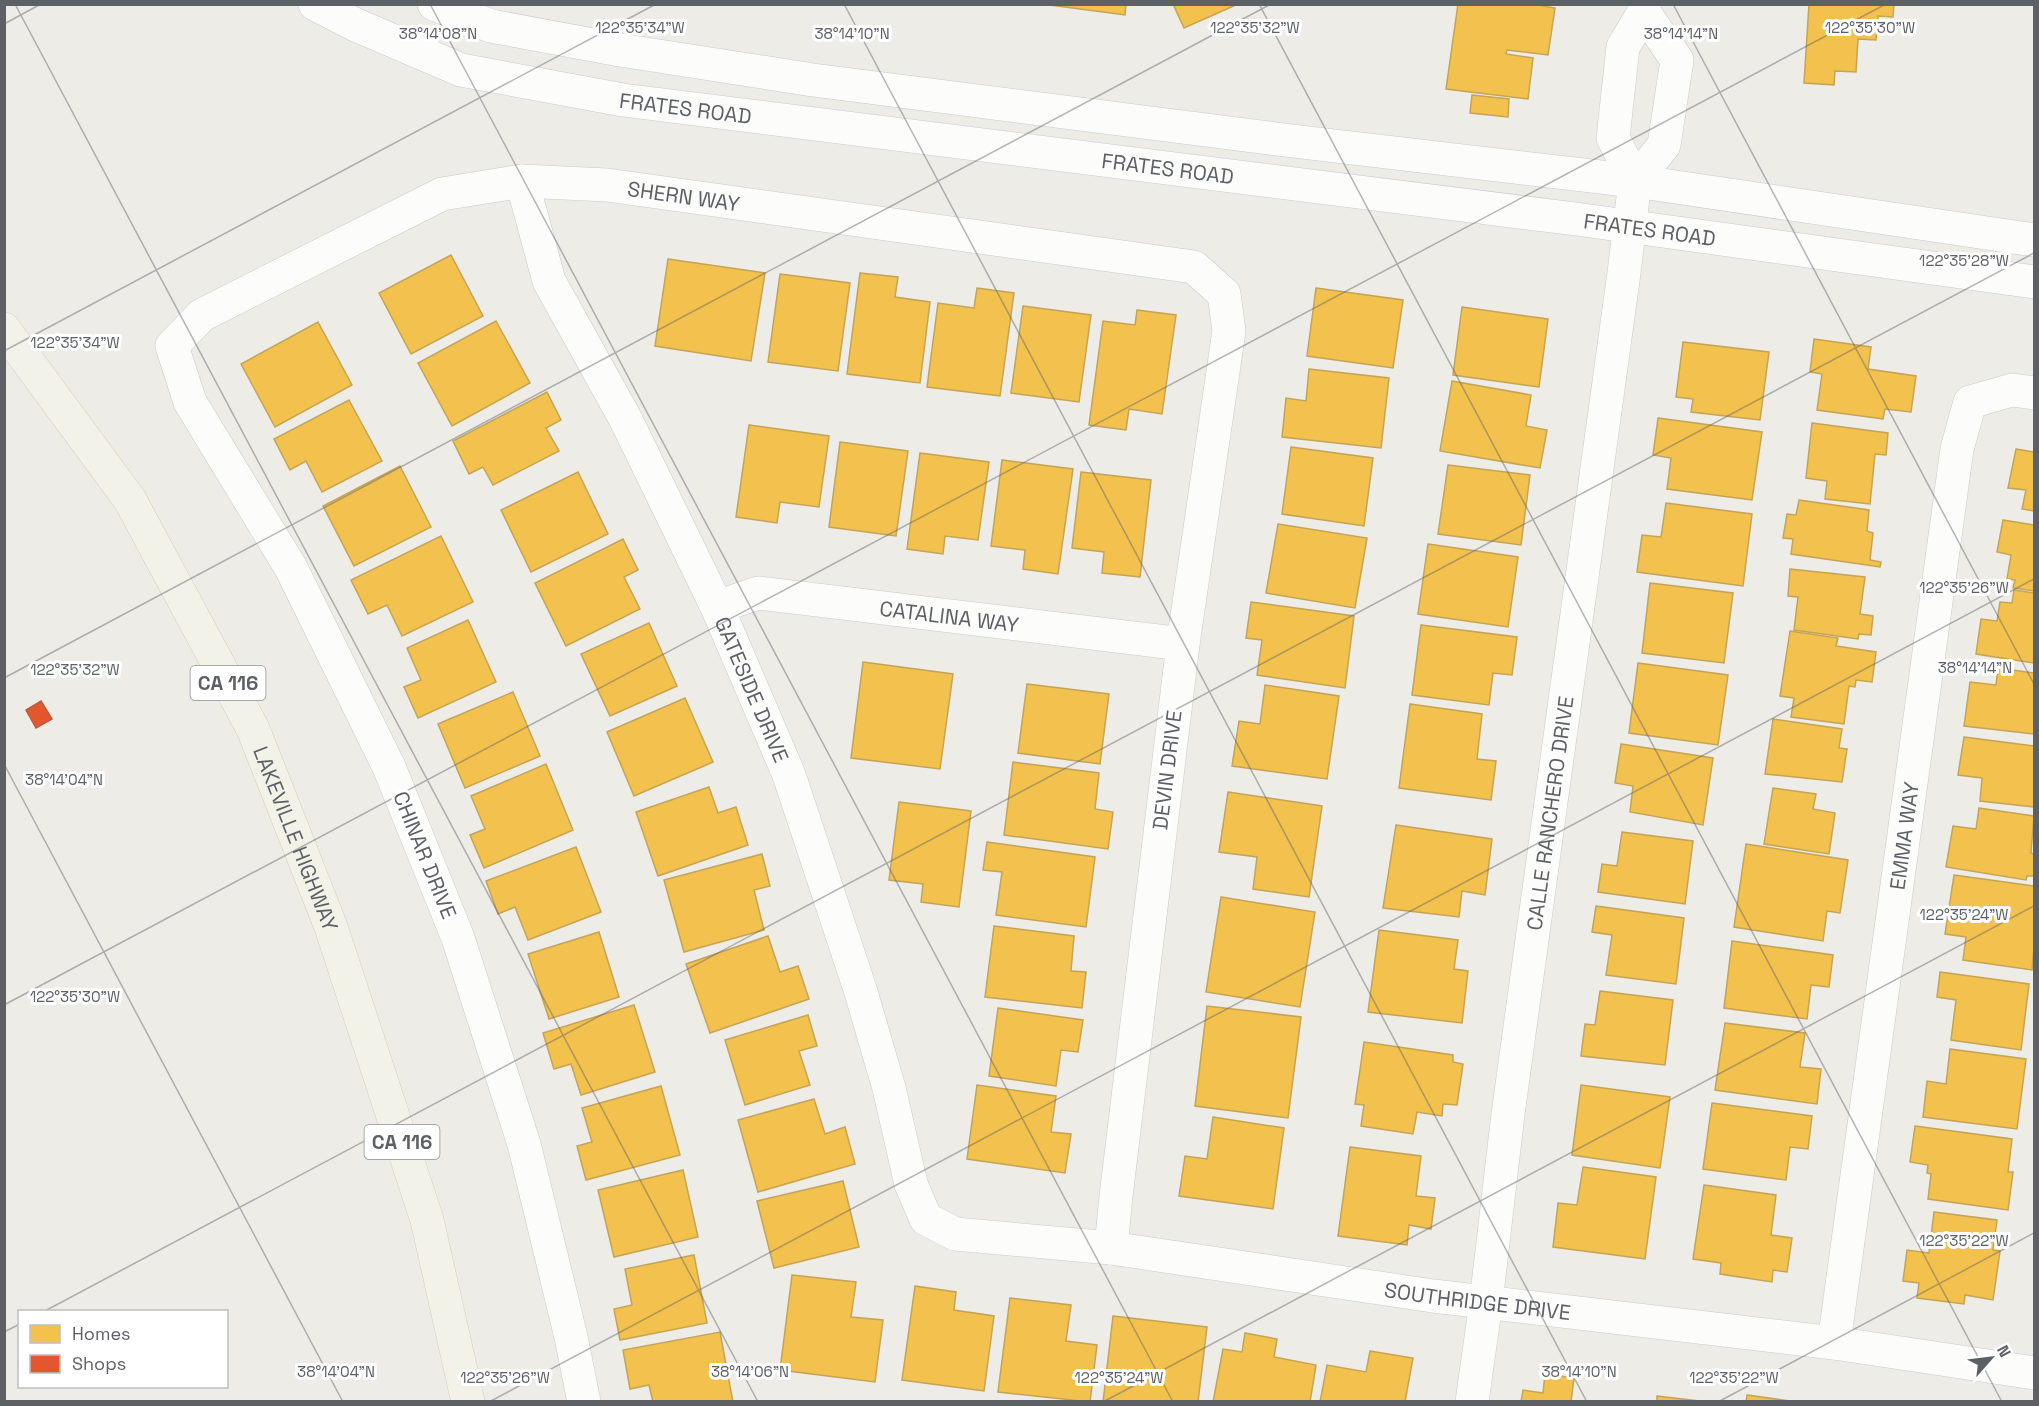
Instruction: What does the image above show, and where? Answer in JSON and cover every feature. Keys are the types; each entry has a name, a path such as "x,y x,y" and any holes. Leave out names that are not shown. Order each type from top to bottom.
{"main road":[{"name":"LAKEVILLE HIGHWAY","path":"4,329 130,500 253,729 331,927 427,1220 468,1401"}],"street":[{"name":"FRATES ROAD","path":"315,4 356,25 460,70 623,100 1630,226 2034,282"},
{"name":"FRATES ROAD","path":"434,4 491,26 620,50 813,80 1284,140 1635,181 2034,240"},
{"path":"1644,8 1677,60 1664,146 1635,181 1613,138 1623,47 1644,8"},
{"name":"SHERN WAY","path":"172,346 202,315 442,194 522,181 607,185 1194,267 1224,294"},
{"name":"GATESIDE DRIVE","path":"522,181 549,281 626,420 717,607 789,775 860,989 889,1088 911,1184 926,1219"},
{"name":"CALLE RANCHERO DRIVE","path":"1472,1401 1635,181"},
{"name":"DEVIN DRIVE","path":"1111,1248 1183,644 1229,330 1224,294"},
{"name":"CHINAR DRIVE","path":"172,346 190,402 291,568 388,767 458,938 524,1143 571,1337 584,1401"},
{"name":"EMMA WAY","path":"1834,1343 1957,449 1970,402 2012,390 2034,393"},
{"name":"CATALINA WAY","path":"717,607 758,592 1183,644"},
{"name":"SOUTHRIDGE DRIVE","path":"926,1219 955,1234 1111,1248 1422,1294 1834,1343 2034,1373"}],"building: Homes":[{"path":"1042,4 1126,4 1125,15"},
{"path":"1173,4 1238,4 1184,28"},
{"path":"1458,4 1532,4 1555,8 1548,55 1507,50 1506,54 1533,58 1528,99 1446,89"},
{"path":"1809,4 1894,4 1893,17 1878,16 1876,40 1858,39 1856,72 1835,71 1834,85 1804,83"},
{"path":"1472,95 1509,99 1508,117 1470,113"},
{"path":"451,255 483,316 411,354 379,293"},
{"path":"668,259 765,273 751,361 655,346"},
{"path":"860,273 898,277 895,297 930,302 920,383 847,374"},
{"path":"780,274 850,283 838,371 768,362"},
{"path":"977,288 1014,293 1000,396 927,387 938,303 974,308"},
{"path":"1316,288 1403,300 1393,368 1307,356"},
{"path":"1023,306 1091,315 1079,402 1011,393"},
{"path":"1462,307 1548,319 1539,387 1453,375"},
{"path":"1137,310 1176,315 1162,414 1129,409 1126,430 1089,425 1103,321 1135,325"},
{"path":"496,321 530,383 452,426 418,363"},
{"path":"318,322 352,385 275,427 241,364"},
{"path":"1814,339 1871,347 1868,369 1916,376 1911,412 1885,409 1883,419 1817,410 1822,374 1810,372"},
{"path":"1683,342 1769,352 1760,420 1691,412 1693,399 1676,397"},
{"path":"1309,369 1389,378 1381,448 1282,437 1286,398 1306,401"},
{"path":"1452,381 1531,395 1526,426 1547,430 1540,468 1440,451"},
{"path":"547,392 561,420 546,428 559,451 493,485 483,467 469,474 453,441"},
{"path":"349,400 382,461 322,492 306,461 290,470 274,439"},
{"path":"1658,418 1762,432 1752,500 1667,489 1671,458 1653,455"},
{"path":"1812,423 1888,433 1886,455 1875,454 1870,504 1825,499 1827,481 1806,478"},
{"path":"749,425 829,436 819,507 780,502 777,523 736,517"},
{"path":"840,442 908,451 896,536 829,527"},
{"path":"1291,447 1373,458 1364,526 1282,514"},
{"path":"2016,449 2034,452 2034,511 2022,509 2026,490 2008,488"},
{"path":"920,453 989,462 978,540 945,536 943,554 907,549"},
{"path":"1002,460 1073,469 1058,574 1023,569 1025,550 991,546"},
{"path":"1448,465 1530,475 1521,545 1438,534"},
{"path":"400,466 431,527 354,566 323,506"},
{"path":"578,472 608,534 531,572 501,510"},
{"path":"1081,472 1151,480 1140,577 1102,573 1104,552 1072,548"},
{"path":"1799,500 1869,510 1867,531 1873,533 1870,560 1881,562 1880,567 1791,554 1793,539 1783,538 1787,514 1796,515"},
{"path":"1666,503 1752,514 1743,586 1637,572 1642,535 1661,537"},
{"path":"2003,520 2034,525 2034,591 2013,588 2015,580 2007,579 2011,555 1997,552"},
{"path":"1278,524 1367,538 1355,608 1266,593"},
{"path":"441,536 473,602 402,636 387,605 368,614 351,580"},
{"path":"623,539 638,570 624,577 640,609 566,646 535,583"},
{"path":"1428,544 1518,557 1508,627 1418,614"},
{"path":"1790,569 1865,577 1860,614 1873,616 1871,635 1859,634 1858,639 1794,630 1798,597 1788,596"},
{"path":"1650,583 1733,593 1724,663 1642,653"},
{"path":"2014,590 2034,593 2034,663 1976,654 1981,619 1997,621 2000,602 2012,603"},
{"path":"1251,602 1354,616 1345,688 1257,675 1262,640 1246,638"},
{"path":"468,620 496,682 418,718 404,687 421,680 407,648"},
{"path":"649,623 677,686 610,716 581,654"},
{"path":"1421,625 1517,637 1512,675 1493,673 1489,705 1412,695"},
{"path":"1790,631 1838,638 1836,646 1876,652 1872,682 1856,680 1855,687 1849,686 1844,724 1791,717 1794,698 1780,696"},
{"path":"863,662 953,674 940,769 851,758"},
{"path":"1638,663 1728,675 1718,745 1629,733"},
{"path":"1998,668 2034,673 2034,734 1964,726 1970,682 1996,685"},
{"path":"1027,684 1109,694 1100,764 1018,753"},
{"path":"1265,685 1339,696 1327,779 1232,766 1239,721 1260,724"},
{"path":"513,692 540,756 465,788 438,724"},
{"path":"685,698 713,762 634,796 607,732"},
{"path":"1410,704 1482,714 1477,759 1496,761 1491,800 1399,788"},
{"path":"1773,719 1842,729 1839,748 1847,749 1842,782 1765,774"},
{"path":"1964,737 2034,746 2034,807 1980,801 1982,778 1958,775"},
{"path":"1621,744 1713,758 1703,825 1630,812 1633,786 1615,783"},
{"path":"1013,762 1099,773 1095,809 1113,812 1108,849 1004,835"},
{"path":"546,764 573,830 484,868 470,835 485,829 471,796"},
{"path":"709,787 718,813 736,807 748,845 658,876 636,812"},
{"path":"1773,788 1816,794 1813,809 1835,813 1829,854 1764,844"},
{"path":"1228,792 1322,806 1309,897 1253,889 1257,857 1219,852"},
{"path":"899,802 971,811 959,907 921,902 923,884 889,880"},
{"path":"1979,808 2034,816 2031,853 2034,854 2034,876 2027,876 2026,880 1946,867 1953,826 1976,829"},
{"path":"1396,825 1492,839 1485,895 1462,891 1459,917 1383,908"},
{"path":"1622,832 1693,841 1685,904 1598,892 1602,864 1617,866"},
{"path":"987,842 1095,857 1086,927 996,915 1002,872 983,870"},
{"path":"1746,844 1848,860 1840,913 1827,911 1823,941 1734,927"},
{"path":"576,847 601,912 528,940 515,907 498,914 486,881"},
{"path":"762,854 770,886 754,890 764,930 684,952 664,880"},
{"path":"1954,875 2034,886 2032,970 1963,960 1966,937 1945,934"},
{"path":"1221,897 1315,912 1300,1007 1206,992"},
{"path":"1596,906 1684,918 1676,984 1606,975 1612,935 1592,932"},
{"path":"994,926 1074,936 1071,971 1086,972 1082,1008 985,997"},
{"path":"1379,930 1458,940 1454,969 1468,971 1462,1023 1368,1012"},
{"path":"599,932 619,997 549,1019 528,954"},
{"path":"768,936 780,972 798,966 809,999 710,1033 686,964"},
{"path":"1732,941 1833,955 1829,987 1811,985 1807,1019 1724,1008"},
{"path":"1940,972 2029,984 2021,1050 1951,1040 1956,1000 1937,997"},
{"path":"1600,991 1673,1000 1665,1065 1581,1056 1585,1024 1595,1025"},
{"path":"634,1005 655,1072 581,1095 571,1064 554,1069 543,1033"},
{"path":"1207,1006 1301,1017 1288,1118 1195,1106"},
{"path":"998,1008 1083,1020 1078,1052 1061,1050 1056,1086 989,1076"},
{"path":"808,1015 817,1046 799,1051 810,1085 745,1105 725,1040"},
{"path":"1725,1023 1805,1033 1800,1067 1821,1069 1817,1104 1715,1090"},
{"path":"1364,1042 1453,1055 1453,1062 1463,1064 1457,1105 1443,1104 1442,1116 1417,1112 1413,1134 1361,1126 1364,1105 1355,1104"},
{"path":"1950,1049 2026,1059 2017,1129 1923,1117 1927,1081 1946,1084"},
{"path":"977,1085 1056,1096 1051,1132 1071,1134 1065,1173 967,1159"},
{"path":"1581,1085 1670,1097 1660,1168 1572,1155"},
{"path":"661,1086 680,1155 586,1180 577,1146 592,1142 582,1108"},
{"path":"814,1099 825,1134 845,1127 855,1164 758,1192 738,1120"},
{"path":"1712,1103 1812,1116 1808,1149 1790,1147 1786,1180 1703,1169"},
{"path":"1213,1117 1284,1128 1273,1209 1179,1196 1185,1156 1207,1159"},
{"path":"1915,1126 2012,1139 2008,1172 2013,1172 2008,1210 1928,1199 1931,1174 1927,1173 1928,1165 1910,1162"},
{"path":"1350,1147 1421,1156 1416,1196 1435,1198 1431,1229 1409,1225 1407,1245 1338,1236"},
{"path":"1583,1167 1656,1177 1645,1259 1553,1247 1558,1203 1577,1205"},
{"path":"683,1170 698,1237 614,1257 598,1190"},
{"path":"843,1181 859,1247 774,1268 757,1201"},
{"path":"1704,1185 1776,1195 1771,1235 1792,1238 1787,1272 1773,1270 1772,1282 1720,1274 1721,1263 1693,1259"},
{"path":"1934,1212 1997,1220 1993,1250 2000,1251 1993,1300 1965,1295 1964,1304 1917,1298 1919,1283 1903,1281 1907,1250 1929,1253"},
{"path":"694,1255 707,1323 620,1340 614,1309 632,1305 625,1269"},
{"path":"792,1275 856,1282 851,1317 883,1320 875,1382 780,1370"},
{"path":"915,1286 956,1292 954,1310 994,1316 984,1391 902,1380"},
{"path":"1010,1298 1071,1305 1066,1341 1097,1345 1090,1402 998,1392"},
{"path":"1113,1316 1207,1327 1198,1402 1103,1402"},
{"path":"720,1332 733,1402 653,1402 649,1385 630,1389 623,1350"},
{"path":"1245,1333 1277,1339 1274,1357 1316,1365 1310,1402 1213,1402 1223,1349 1242,1352"},
{"path":"1370,1351 1413,1358 1405,1402 1320,1402 1327,1365 1366,1372"},
{"path":"1545,1374 1574,1378 1571,1402 1521,1402 1523,1390 1543,1393"},
{"path":"1747,1395 1797,1402 1746,1402"},
{"path":"1657,1396 1708,1402 1657,1402"}],"building: Shops":[{"path":"41,701 52,719 36,728 26,710"}]}
